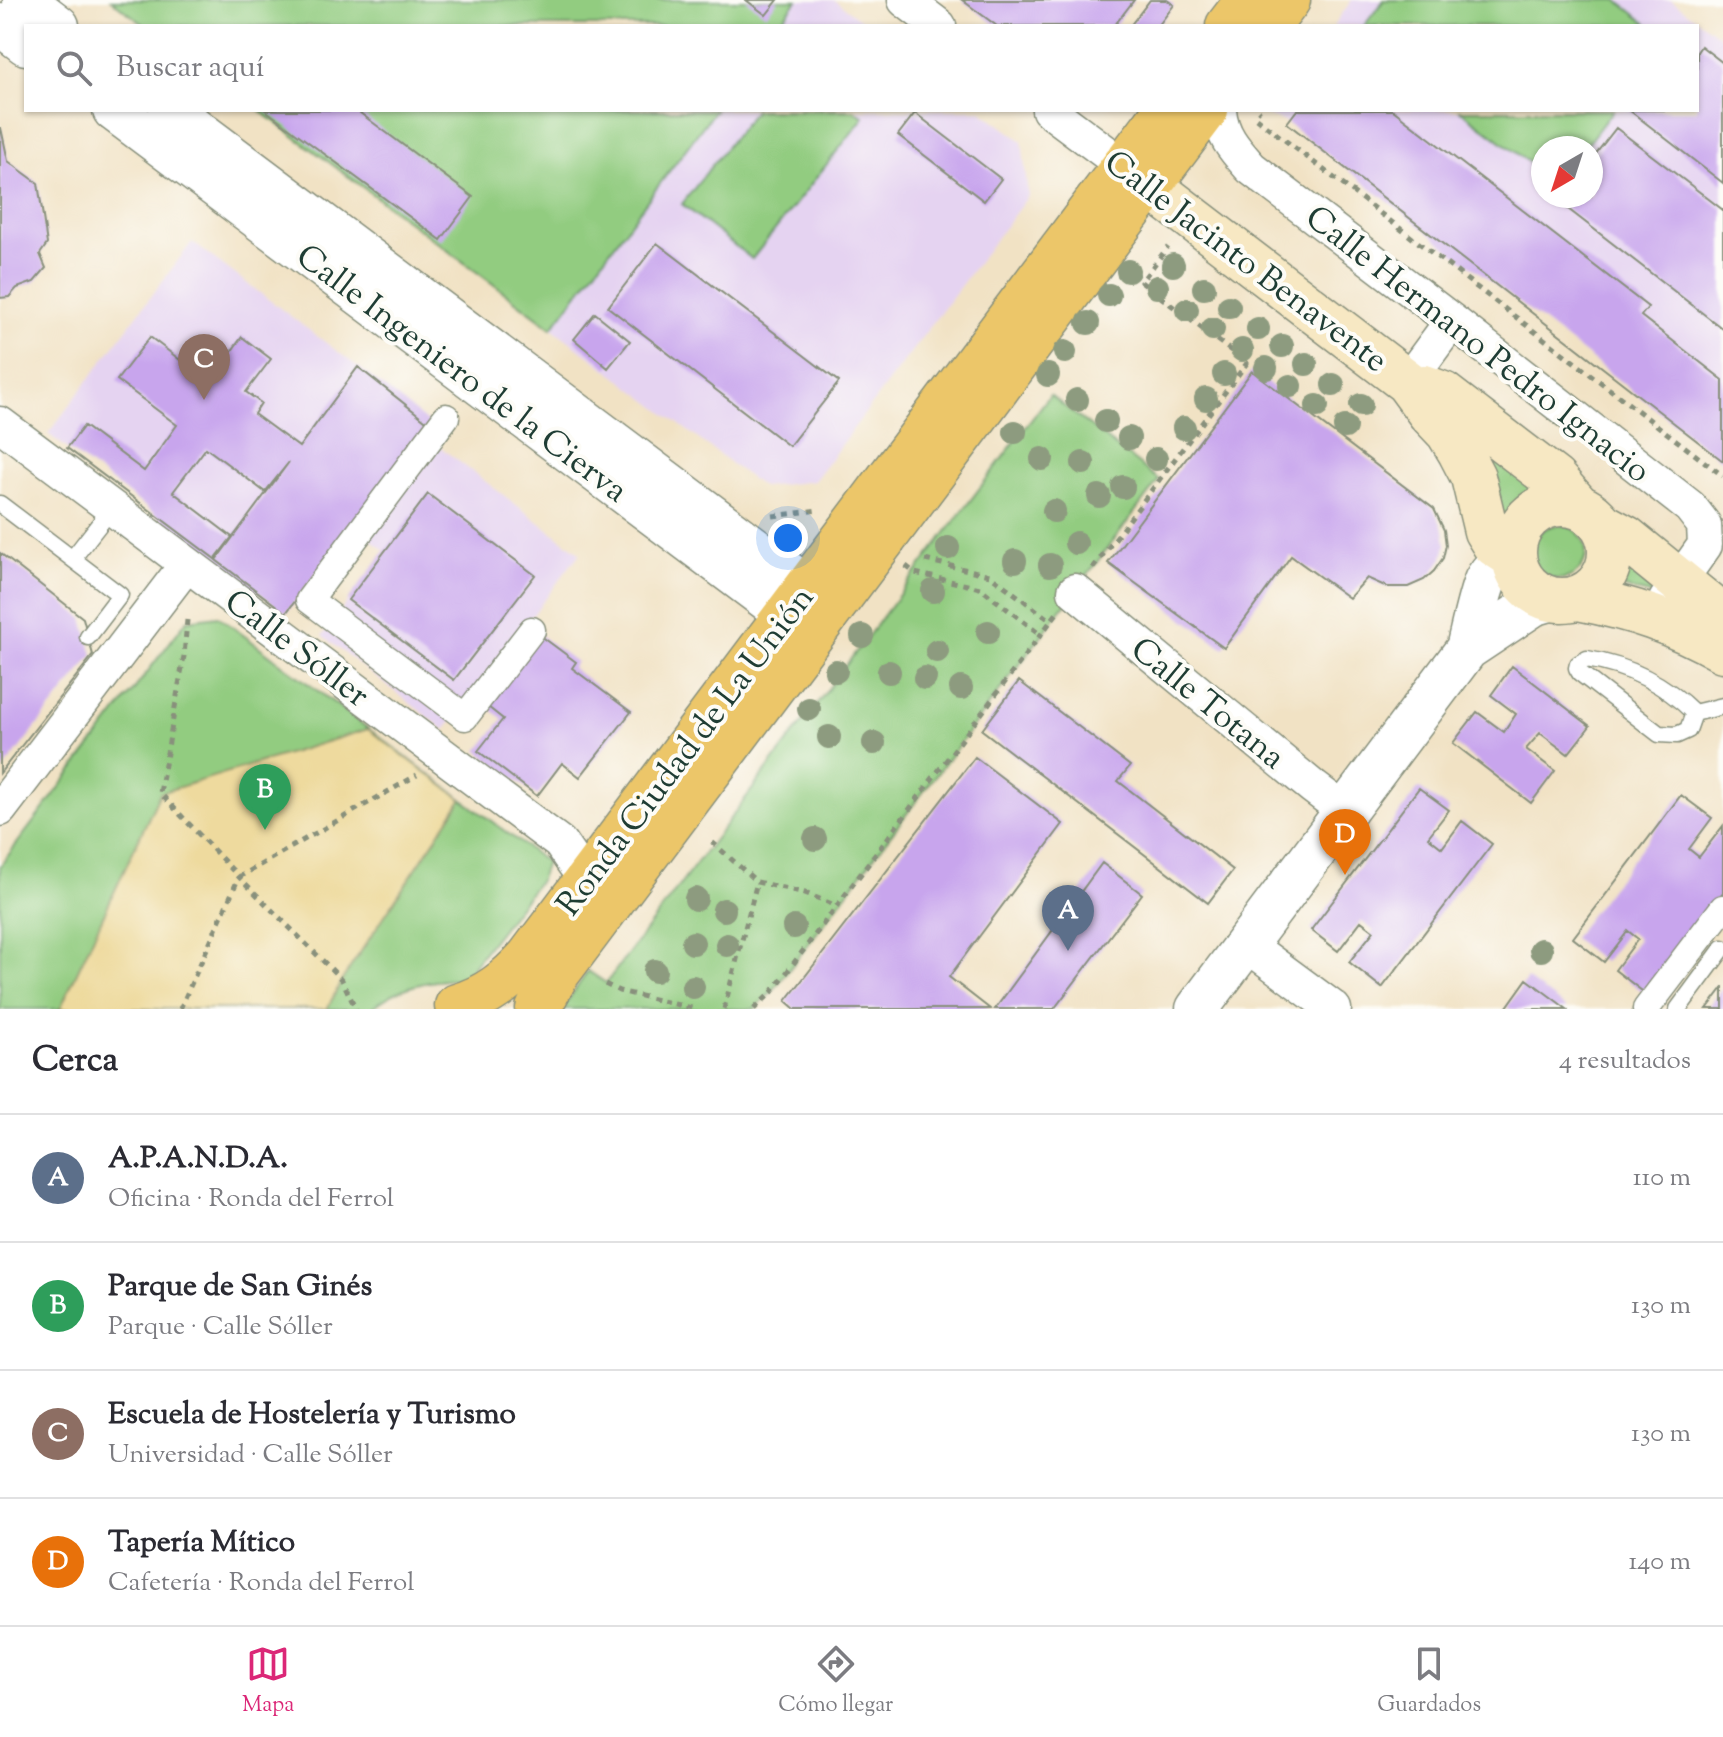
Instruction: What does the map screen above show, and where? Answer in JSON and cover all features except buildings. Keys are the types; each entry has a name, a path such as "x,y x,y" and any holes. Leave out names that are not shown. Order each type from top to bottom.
{"main road":[{"path":"1230,24 1248,0"},
{"path":"1270,24 1288,0"},
{"path":"1137,176 1165,112"},
{"path":"1137,176 1204,112"},
{"name":"Ronda Ciudad de La Unión","path":"450,1008 473,1002 491,992 515,972 536,947 586,881 809,610 1137,176"},
{"name":"Calle Jacinto Benavente","path":"1137,176 1407,382 1448,432 1467,465 1473,477 1486,531 1494,544 1514,557"},
{"name":"Calle Jacinto Benavente","path":"1407,382 1443,394 1554,479 1590,516 1626,538 1723,617"},
{"path":"1565,599 1589,592 1599,584 1609,561 1610,549 1608,536 1590,516 1567,504 1543,508 1533,514 1518,533 1514,557 1526,585 1543,596 1624,608 1654,617 1723,650"},
{"name":"Ronda Ciudad de La Unión","path":"538,1009 564,965 809,610"}],"street":[{"path":"24,0 55,24"},
{"path":"905,0 936,24"},
{"path":"0,24 24,42"},
{"name":"Calle Ingeniero de la Cierva","path":"117,112 809,610"},
{"path":"173,112 809,610"},
{"name":"Calle Jacinto Benavente","path":"1052,112 1137,176"},
{"name":"Calle Hermano Pedro Ignacio","path":"1219,112 1226,137 1251,168 1690,507 1704,525 1705,545 1679,582"},
{"path":"1407,382 1452,321"},
{"path":"446,417 309,600 465,717 532,630"},
{"name":"Calle Sóller","path":"0,424 560,843 586,881"},
{"path":"1467,649 1486,579 1496,567 1514,557"},
{"path":"0,809 187,564"},
{"path":"1654,617 1679,582"},
{"name":"Calle Totana","path":"1075,591 1345,811"},
{"path":"1197,1009 1467,649 1533,605 1565,599"},
{"path":"1646,1009 1723,908"},
{"path":"1246,944 1334,1009"}],"lane":[{"path":"0,504 120,595 88,637"},
{"path":"73,558 112,508"},
{"path":"1587,659 1633,671 1680,699 1694,713 1688,730 1677,735 1659,734 1577,671 1578,664 1587,659"},
{"path":"1694,713 1723,706"},
{"path":"1678,1009 1723,948"}],"path":[{"path":"1258,113 1723,476"},
{"path":"754,1009 772,992 1247,363 1141,282 1165,250"},
{"path":"925,560 990,575 1051,621"},
{"path":"187,620 184,656 160,793 342,980 356,1009"},
{"path":"180,1009 239,877 425,771"},
{"path":"712,842 757,882 805,893 837,906"},
{"path":"724,1009 757,882"},
{"path":"605,984 619,991 696,1009"}],"shaded area":[{"path":"797,0 834,0 866,24 779,24"},
{"path":"1352,0 1671,0 1723,39 1723,461 1287,123 1266,115 1268,112 1699,112 1699,24 1334,24"},
{"path":"714,112 983,112 1022,141 1028,196 814,481 762,487 552,328"},
{"path":"192,242 358,367 216,560 48,434"},
{"path":"437,445 580,553 445,730 322,636 385,551 367,536"}],"green space":[{"path":"111,0 797,0 779,24 143,24"},
{"path":"1384,0 1617,0 1647,24 1366,24"},
{"path":"262,112 714,112 552,328"},
{"path":"753,112 857,112 864,117 752,259 682,204"},
{"path":"1463,112 1611,112 1593,136 1531,136 1531,164"},
{"path":"1050,395 1159,480 772,992 754,1009 562,1009 588,971 606,983"},
{"path":"1462,434 1542,491 1515,520 1502,540"},
{"path":"1559,525 1578,533 1586,552 1578,571 1559,579 1540,571 1532,552 1540,533"},
{"path":"1615,559 1654,589 1654,595 1606,584"},
{"path":"218,616 546,862 540,879 463,979 414,986 392,995 371,1009 0,1009 0,866 187,620"}],"sand":[{"path":"368,729 462,799 342,980 327,1009 60,1009 160,793"}],"place":[{"name":"Escuela de Hostelería y Turismo","path":"204,400"},
{"name":"Parque de San Ginés","path":"265,830"},
{"name":"Tapería Mítico","path":"1345,875"},
{"name":"A.P.A.N.D.A.","path":"1068,951"}]}
